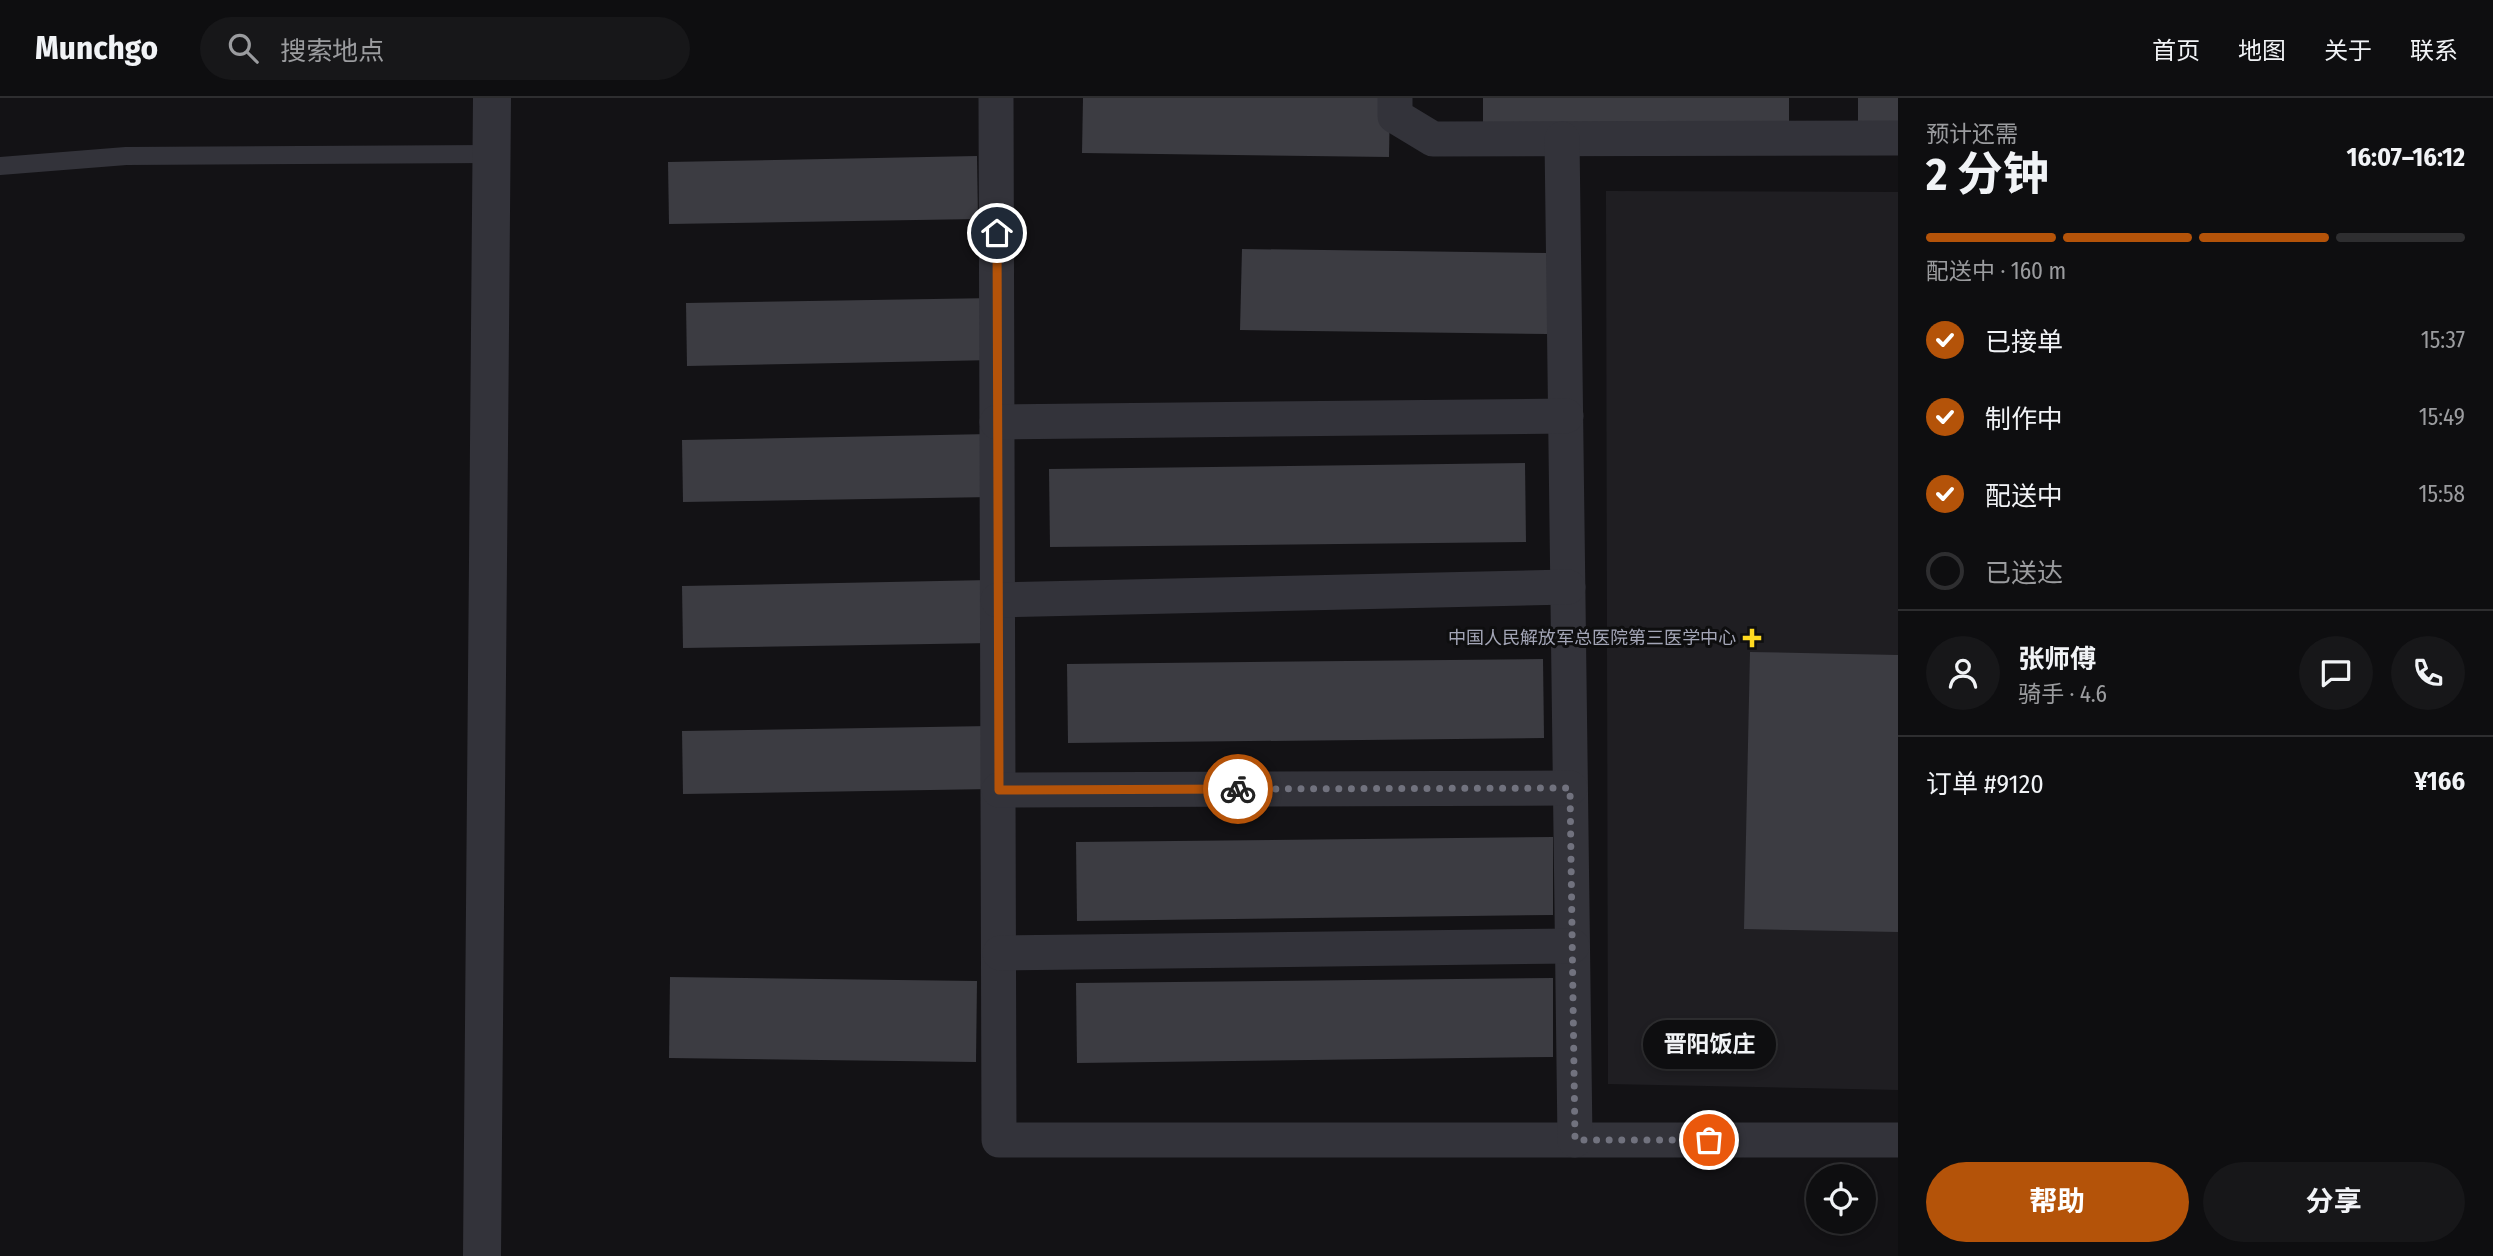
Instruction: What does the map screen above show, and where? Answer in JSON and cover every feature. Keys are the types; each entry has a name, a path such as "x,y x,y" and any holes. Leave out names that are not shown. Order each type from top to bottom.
{"street":[{"path":"482,1256 492,98"},
{"path":"996,98 999,1140 1898,1140"},
{"path":"1395,98 1395,116 1433,138 1898,138"},
{"path":"1562,138 1575,1140"},
{"path":"998,422 1566,416"},
{"path":"998,600 1568,587"},
{"path":"999,790 1570,788"},
{"path":"1000,953 1572,946"}],"lane":[{"path":"0,166 126,156 492,154"}],"shaded area":[{"name":"中国人民解放军总医院第三医学中心","path":"1606,191 1898,192 1898,1090 1608,1084"}],"building":[{"path":"1083,98 1390,98 1389,157 1082,153"},
{"path":"1483,98 1789,98 1789,134 1483,130"},
{"path":"1858,98 1898,98 1898,121 1858,121"},
{"path":"977,156 978,219 669,224 668,162"},
{"path":"1242,249 1548,253 1547,334 1240,330"},
{"path":"995,298 996,360 687,366 686,303"},
{"path":"990,434 992,497 683,502 682,440"},
{"path":"1525,463 1526,542 1050,547 1049,469"},
{"path":"990,580 992,643 683,648 682,586"},
{"path":"1750,652 1898,655 1898,932 1744,929"},
{"path":"1543,659 1544,738 1068,743 1067,664"},
{"path":"990,726 992,789 683,794 682,731"},
{"path":"1553,837 1553,915 1077,921 1076,842"},
{"path":"670,977 977,981 976,1062 669,1058"},
{"path":"1553,978 1553,1057 1077,1063 1076,983"}],"way so far":[{"path":"1238,789 1570,788 1575,1140 1709,1140"}],"place":[{"name":"中国人民解放军总医院第三医学中心","path":"1752,638"},
{"name":"晋阳饭庄","path":"1709,1140"}],"route":[{"path":"997,233 999,790 1238,789"}]}
